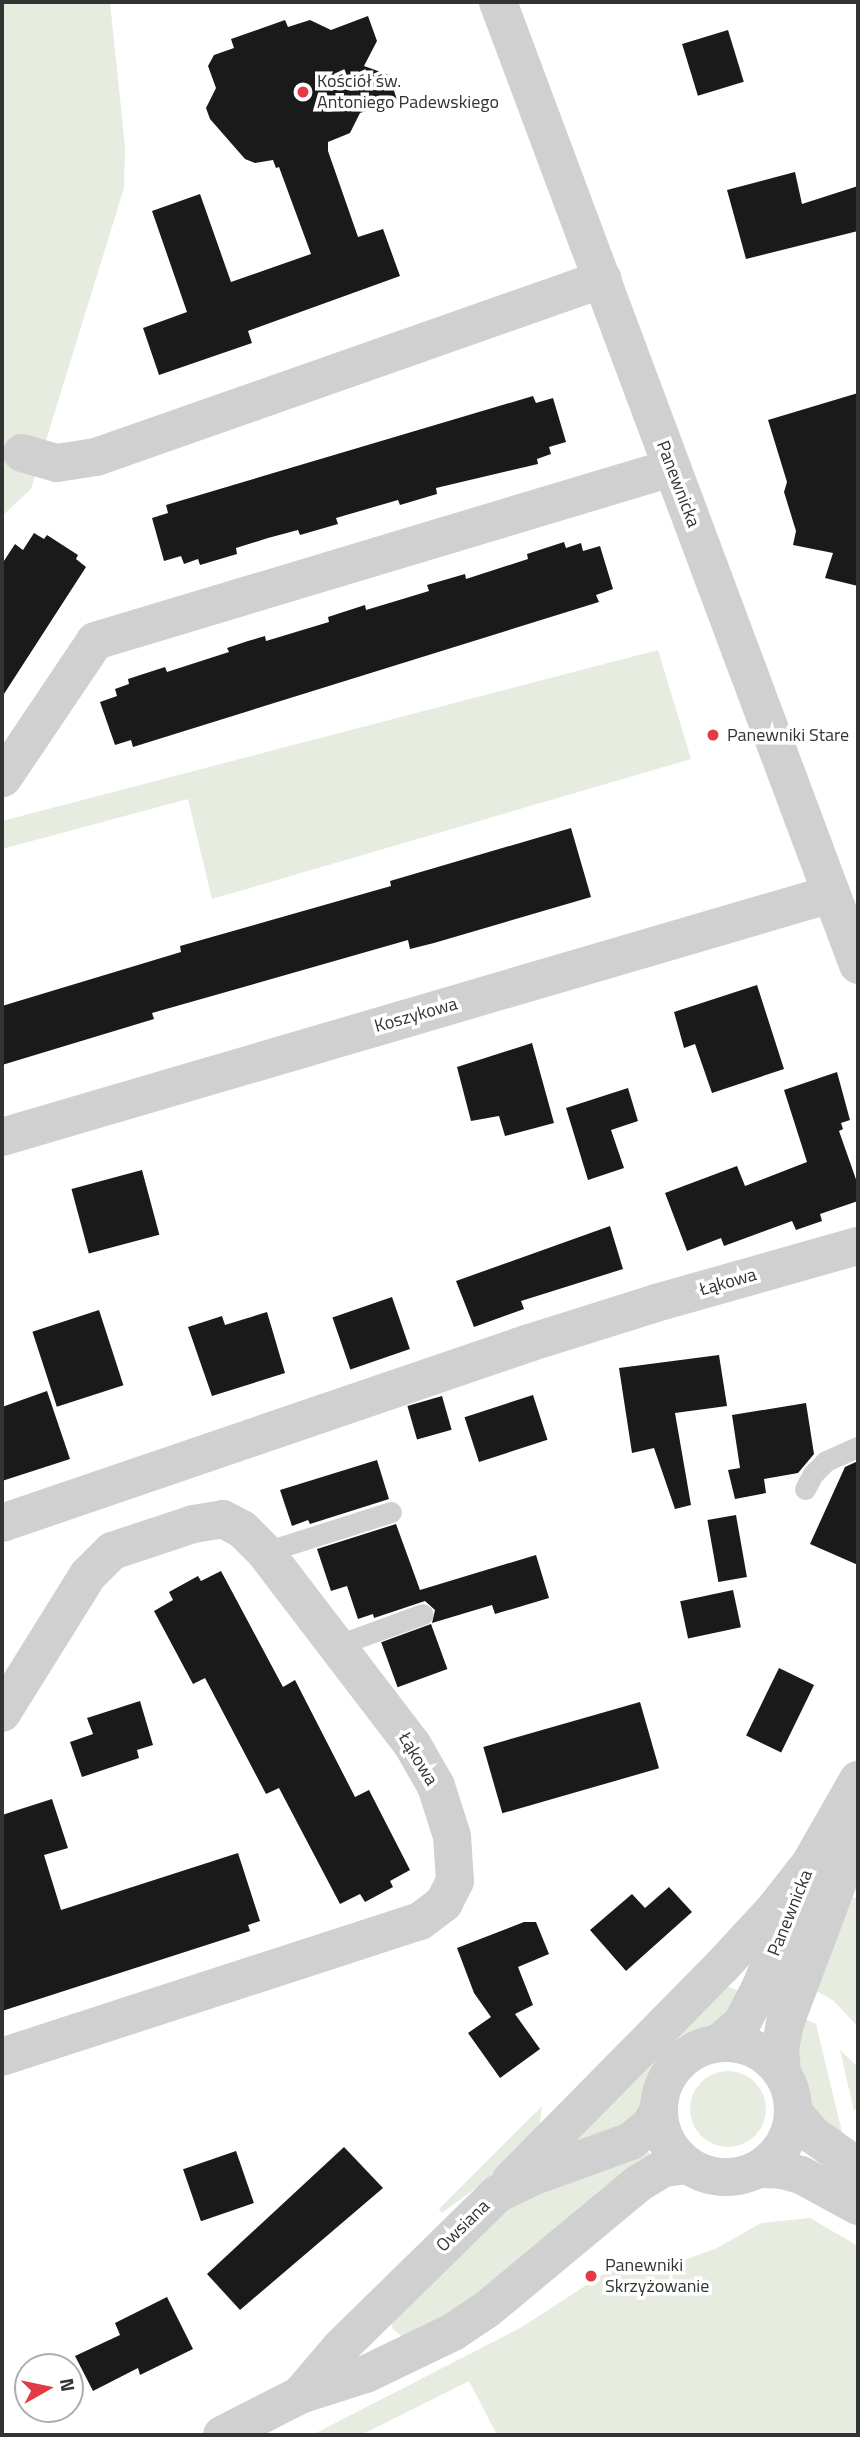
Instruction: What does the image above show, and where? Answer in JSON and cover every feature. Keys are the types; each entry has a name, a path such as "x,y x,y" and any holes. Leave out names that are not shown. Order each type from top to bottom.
{"street":[{"name":"Panewnicka","path":"498,2 671,468 761,699 858,965"},
{"path":"22,453 57,463 96,457 603,279"},
{"path":"3,778 96,641 671,468"},
{"name":"Koszykowa","path":"2,1137 831,894"},
{"name":"Łąkowa","path":"2,1522 529,1343 656,1303 858,1246"},
{"name":"Łąkowa","path":"2,1713 88,1575 112,1550 193,1524 223,1519 242,1529 265,1552 412,1744 436,1786 452,1836 455,1881 444,1903 420,1922 2,2057"},
{"name":"Panewnicka","path":"720,2042 742,2023 761,1986 810,1864 858,1780"},
{"name":"Panewnicka","path":"782,2071 780,2049 785,2023 858,1833"},
{"path":"497,2194 722,1966 773,1911 810,1864"},
{"path":"720,2042 746,2045 763,2053 782,2071 793,2097 794,2113 786,2142 777,2155 760,2169 746,2175 723,2178 705,2174 687,2165 665,2138 659,2109 662,2088 673,2068 701,2047 720,2042"},
{"name":"Owsiana","path":"300,2395 382,2307 497,2194 534,2176 631,2141 650,2125 659,2109"},
{"path":"794,2113 813,2135 858,2167"},
{"name":"Owsiana","path":"222,2435 300,2395 357,2377 406,2356 486,2310 639,2183 664,2168 687,2165"},
{"path":"760,2169 782,2170 801,2175 858,2206"},
{"path":"382,2307 378,2331 390,2349 406,2356"}],"lane":[{"path":"805,1489 813,1474 826,1461 858,1447"},
{"path":"265,1552 391,1511"},
{"path":"338,1645 422,1614"}],"shaded area":[{"path":"2,2 110,2 125,147 124,188 31,489 2,516"},
{"path":"658,650 691,759 212,899 188,799 2,849 2,821"},
{"path":"848,1898 858,1899 858,2027 834,2001 810,1987"},
{"path":"720,1984 747,1994 717,2023 681,2039 670,2048 656,2066 643,2099 630,2120 618,2129 556,2149"},
{"path":"798,2016 816,2024 842,2132 837,2141 812,2107 799,2065"},
{"path":"840,2050 858,2067 858,2105 854,2111"},
{"path":"728,2071 743,2074 755,2082 763,2094 766,2109 763,2124 755,2136 743,2144 728,2147 713,2144 701,2136 693,2124 690,2109 693,2094 701,2082 713,2074"},
{"path":"542,2106 539,2130 497,2172 442,2213 439,2209"},
{"path":"647,2150 651,2155 478,2299 403,2337 393,2329 391,2323 502,2206"},
{"path":"810,2218 858,2246 858,2435 497,2435 469,2381 361,2435 312,2435 522,2327 608,2271 655,2271 717,2248 761,2223"}],"building":[{"path":"368,16 377,41 364,66 389,75 397,100 360,113 350,133 328,142 328,151 358,237 383,229 400,276 248,331 252,343 159,375 143,328 187,312 152,211 200,194 231,282 311,254 279,167 276,168 273,160 255,163 245,159 210,119 206,108 216,88 208,66 214,55 234,48 231,39 285,20 288,27 310,20 331,30"},
{"path":"728,30 744,82 698,96 682,44"},
{"path":"795,172 802,204 858,186 858,231 746,259 727,190"},
{"path":"858,393 858,586 825,578 833,553 793,545 796,531 784,492 787,482 768,420"},
{"path":"533,396 536,403 553,398 566,442 549,447 551,454 537,459 538,464 436,488 437,494 400,505 398,500 336,518 338,524 300,535 298,530 268,538 236,548 237,554 200,565 198,559 184,564 181,556 164,561 152,518 168,513 166,505"},
{"path":"34,533 44,539 47,535 78,555 76,559 86,567 2,697 2,564 15,544 23,550"},
{"path":"564,542 566,548 581,543 583,551 600,546 613,589 596,595 599,602 133,747 131,740 115,745 100,702 117,696 115,689 129,684 128,679 165,667 167,672 229,652 227,648 265,636 266,641 329,622 328,617 365,605 366,610 429,591 427,585 465,574 466,579 528,559 527,554"},
{"path":"571,828 591,897 410,949 408,940 152,1013 154,1019 2,1065 2,1006 181,952 180,946 391,886 390,881"},
{"path":"757,985 784,1069 712,1093 695,1044 684,1048 674,1012"},
{"path":"532,1043 554,1123 505,1136 499,1116 471,1121 457,1067"},
{"path":"837,1072 850,1120 841,1123 843,1129 839,1131 858,1185 858,1201 820,1214 822,1221 796,1230 792,1221 724,1246 721,1238 687,1251 665,1193 737,1166 745,1186 807,1162 784,1090"},
{"path":"628,1088 638,1121 611,1130 624,1168 588,1180 566,1108"},
{"path":"142,1170 159,1235 89,1254 71,1189"},
{"path":"610,1226 623,1269 521,1301 524,1309 474,1327 456,1281"},
{"path":"392,1297 410,1349 350,1370 332,1318"},
{"path":"99,1310 123,1385 57,1407 32,1332"},
{"path":"267,1312 285,1373 212,1396 188,1327 222,1316 225,1325"},
{"path":"719,1355 727,1406 675,1413 691,1505 675,1509 654,1448 632,1453 619,1368"},
{"path":"47,1391 70,1459 2,1481 2,1407"},
{"path":"533,1395 548,1440 479,1462 465,1417"},
{"path":"442,1396 452,1430 417,1440 407,1406"},
{"path":"806,1403 814,1454 798,1473 764,1479 766,1493 735,1499 728,1470 740,1468 732,1415"},
{"path":"377,1460 389,1499 310,1524 308,1520 292,1526 280,1490"},
{"path":"858,1461 858,1565 810,1544 845,1467"},
{"path":"736,1515 747,1577 718,1582 707,1520"},
{"path":"396,1524 420,1590 536,1555 549,1598 495,1614 492,1605 432,1623 435,1610 425,1601 374,1618 373,1614 358,1619 347,1586 331,1591 317,1549"},
{"path":"221,1571 283,1687 295,1680 355,1797 369,1790 410,1870 390,1881 393,1887 365,1902 360,1894 340,1904 279,1788 266,1794 205,1678 193,1684 154,1611 173,1600 169,1592 198,1576 201,1581"},
{"path":"733,1590 741,1627 688,1638 680,1601"},
{"path":"431,1624 447,1669 398,1687 381,1642"},
{"path":"779,1668 814,1685 781,1753 746,1735"},
{"path":"140,1701 153,1745 137,1750 139,1758 82,1777 70,1742 93,1734 87,1718"},
{"path":"640,1702 659,1768 502,1813 483,1747"},
{"path":"52,1799 68,1848 44,1855 61,1910 238,1853 260,1921 248,1925 250,1931 2,2011 2,1815"},
{"path":"669,1887 692,1912 626,1971 590,1930 632,1894 645,1908"},
{"path":"524,1922 536,1922 549,1954 518,1967 533,2005 515,2014 540,2049 500,2078 468,2033 491,2017 474,1993 457,1948"},
{"path":"344,2147 383,2188 240,2310 207,2274"},
{"path":"236,2151 254,2203 201,2221 183,2169"},
{"path":"167,2297 193,2349 140,2375 138,2368 93,2391 84,2374 84,2353 81,2353 120,2335 115,2323"}],"place":[{"name":"Kościół św. Antoniego Padewskiego","path":"303,92"},
{"name":"Panewniki Stare","path":"713,735"},
{"name":"Panewniki Skrzyżowanie","path":"591,2276"}]}
